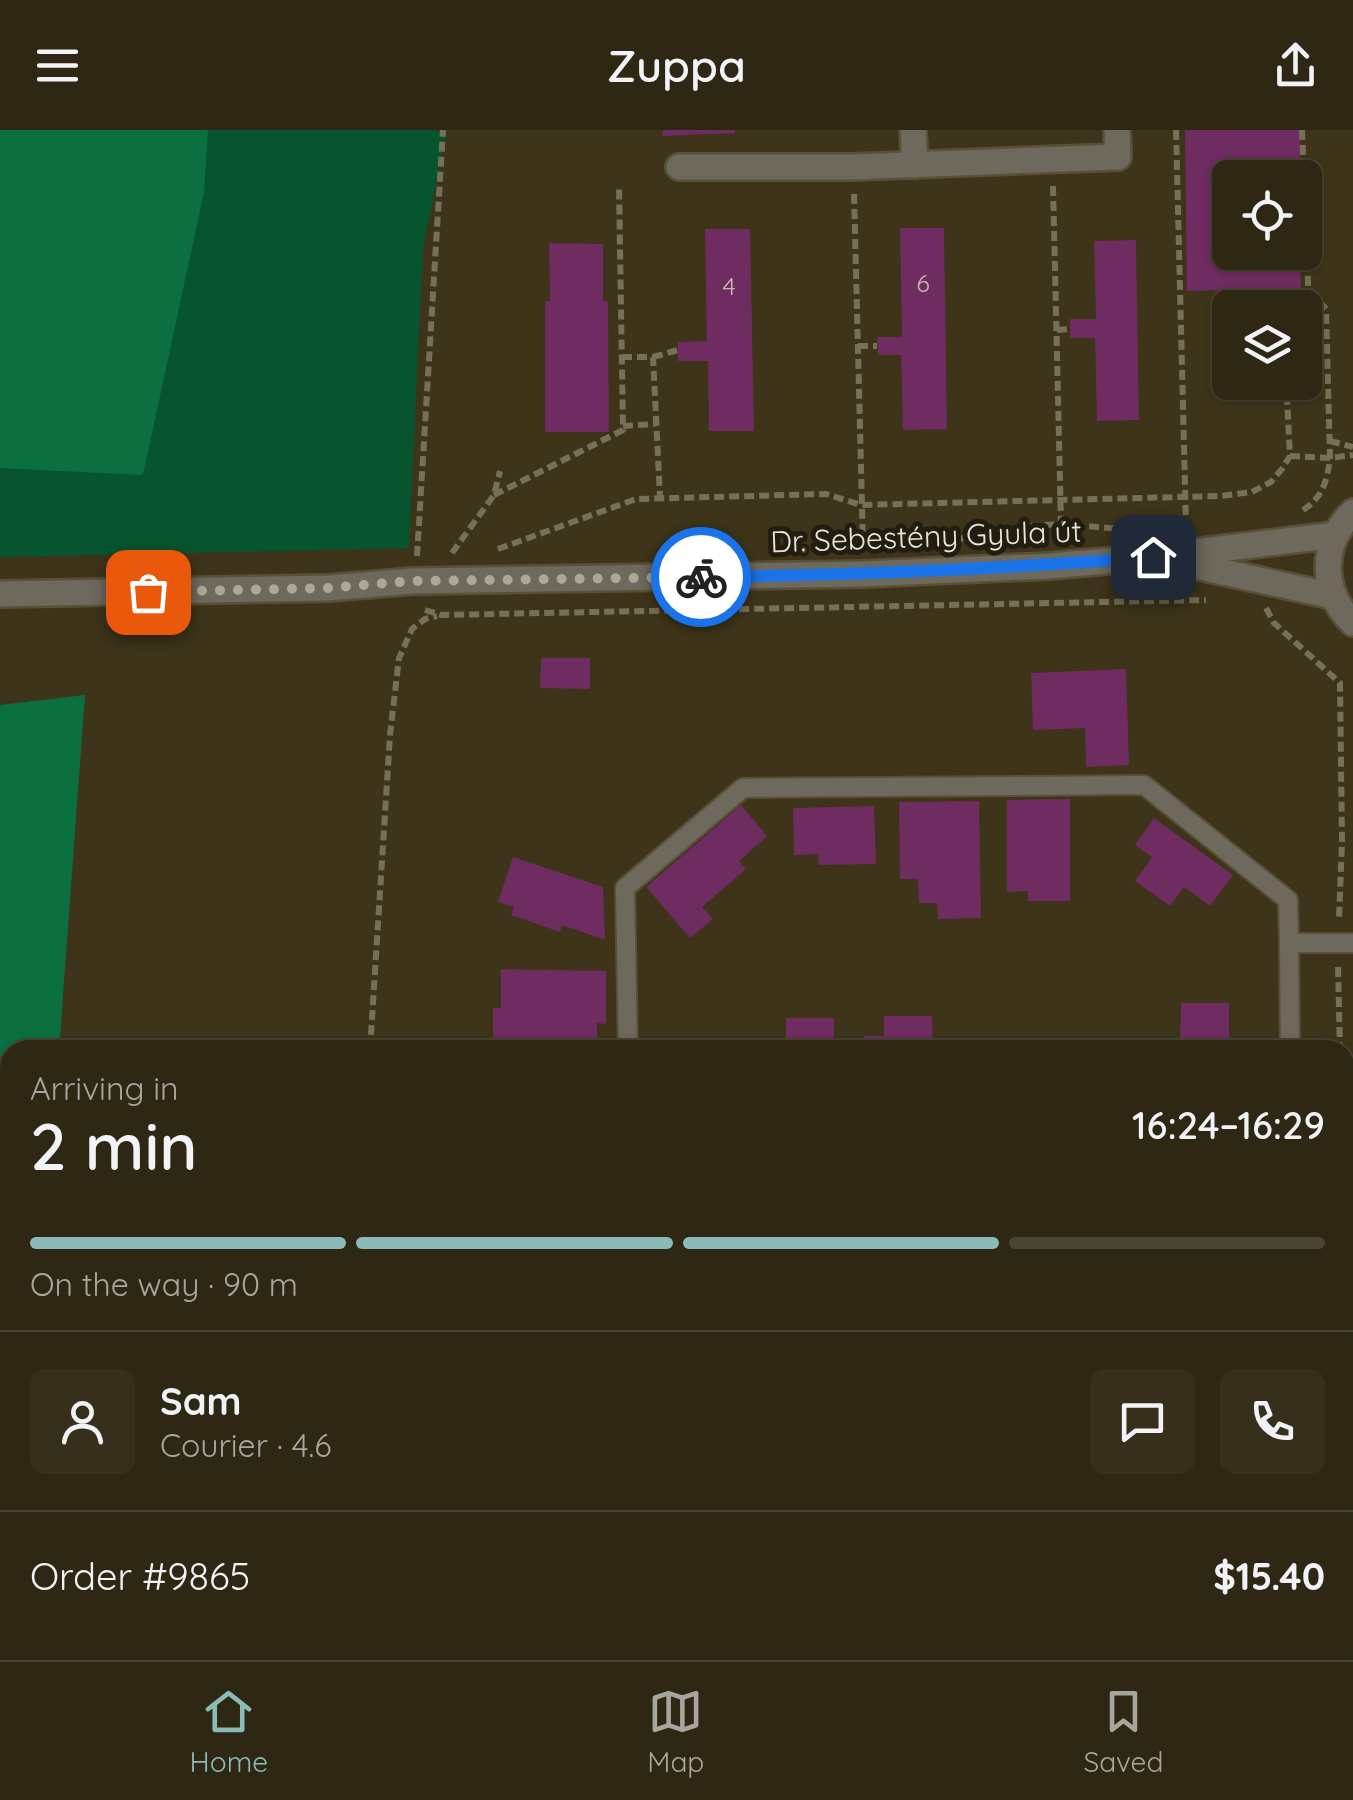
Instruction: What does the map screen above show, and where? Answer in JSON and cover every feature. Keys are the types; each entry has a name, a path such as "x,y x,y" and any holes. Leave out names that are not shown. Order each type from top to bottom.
{"street":[{"path":"913,130 914,164"},
{"path":"678,168 854,168 1118,157 1117,130"},
{"path":"1353,512 1335,535 1328,565 1333,596 1353,623"},
{"name":"Dr. Sebestény Gyula út","path":"0,594 328,588 413,581 863,574 1049,566 1335,535"},
{"path":"1153,557 1333,596"}],"lane":[{"path":"628,1040 625,888 743,788 1144,785 1288,900 1290,1040"},
{"path":"1289,942 1345,943"}],"path":[{"path":"418,551 442,130"},
{"path":"1176,130 1186,533"},
{"path":"1302,130 1303,160"},
{"path":"1052,160 1061,524"},
{"path":"854,168 862,546"},
{"path":"494,495 622,430 619,184"},
{"path":"1292,518 1316,502 1328,480 1330,458 1326,309 1308,288 1307,270"},
{"path":"1057,330 1070,329"},
{"path":"858,346 878,346"},
{"path":"622,357 653,357 678,350"},
{"path":"653,357 660,498"},
{"path":"496,550 636,498 826,494 862,505 1252,492 1270,482 1290,456 1287,400"},
{"path":"622,426 655,424"},
{"path":"1330,441 1353,446"},
{"path":"1290,456 1330,458 1353,454"},
{"path":"452,553 494,495 500,470"},
{"path":"440,556 466,552"},
{"path":"371,1040 398,658 412,630 425,619 440,615 1223,600"},
{"path":"1254,602 1265,606 1274,623 1340,683 1345,943 1340,1040"},
{"path":"410,604 440,615"}],"green space":[{"path":"0,130 447,130 423,248 409,548 0,557"},
{"path":"0,130 208,130 204,192 143,475 0,468"},
{"path":"85,695 60,1040 0,1040 0,705"}],"building":[{"path":"663,130 735,130 735,133 663,136"},
{"path":"1185,130 1300,130 1300,160 1212,160 1212,270 1300,270 1301,288 1187,291"},
{"path":"900,228 944,228 947,429 903,430 901,355 878,355 877,337 902,337"},
{"path":"705,229 750,229 754,431 709,431 708,361 678,361 678,342 707,341"},
{"path":"1136,240 1139,420 1097,421 1095,338 1070,338 1070,319 1096,319 1094,241"},
{"path":"549,243 603,244 603,301 608,301 609,432 545,432"},
{"path":"541,658 590,658 590,689 540,688"},
{"path":"1126,669 1129,765 1086,767 1085,728 1033,730 1031,673"},
{"path":"1070,799 1070,901 1028,901 1028,891 1007,892 1007,800"},
{"path":"979,801 981,918 938,919 937,903 919,903 918,879 900,879 899,802"},
{"path":"741,805 767,836 739,861 746,869 702,907 713,919 690,938 646,887"},
{"path":"874,806 876,864 819,865 818,854 794,855 793,808"},
{"path":"1154,818 1233,875 1210,906 1184,887 1170,906 1135,881 1152,857 1135,845"},
{"path":"513,857 603,887 605,940 562,925 560,932 511,915 514,907 498,902"},
{"path":"501,969 606,971 606,1024 597,1023 597,1040 493,1040 493,1008 501,1008"},
{"path":"1181,1003 1229,1003 1229,1040 1180,1040"},
{"path":"884,1016 932,1016 933,1040 864,1040 864,1036 884,1036"},
{"path":"786,1018 834,1018 834,1040 766,1040 786,1038"}],"way so far":[{"path":"148,592 328,588 413,581 701,577"}],"route":[{"path":"701,577 1049,566 1153,557"}]}
